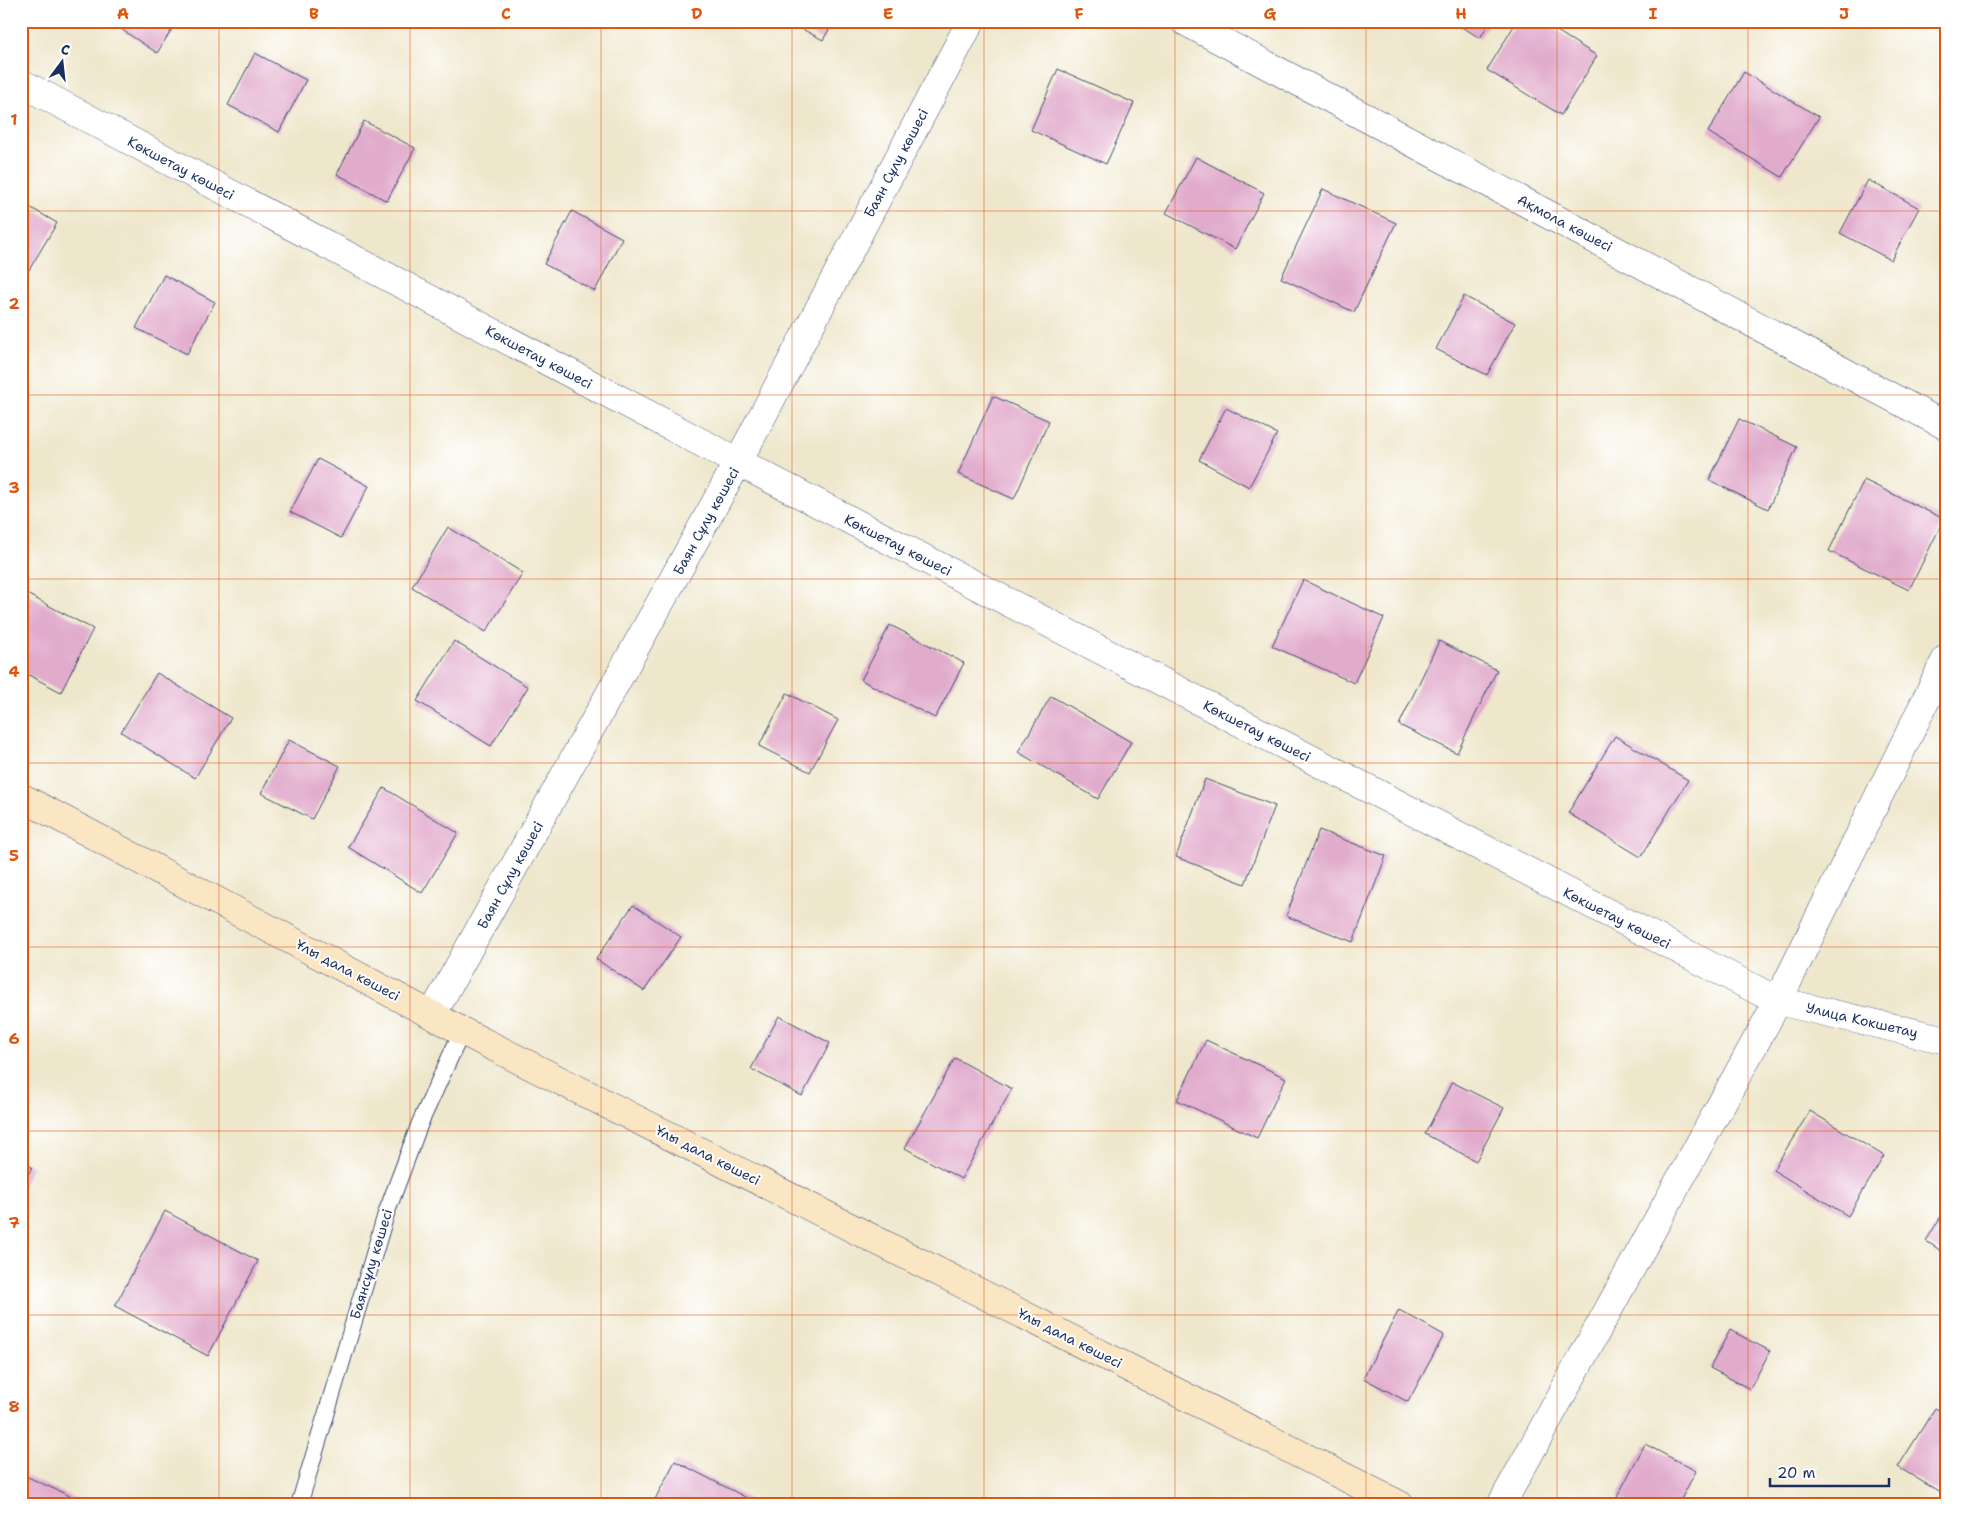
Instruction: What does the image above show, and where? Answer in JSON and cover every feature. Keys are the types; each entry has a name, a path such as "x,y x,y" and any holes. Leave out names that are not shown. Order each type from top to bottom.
{"street":[{"name":"Баян Сұлу көшесі","path":"432,1015 738,462 971,21"},
{"name":"Ақмола көшесі","path":"1184,21 1946,426"},
{"name":"Көкшетау көшесі","path":"21,83 738,462 1778,1001"},
{"path":"1501,1505 1778,1001 1946,659"},
{"name":"Ұлы дала көшесі","path":"21,797 462,1031 1400,1505"},
{"name":"Улица Кокшетау","path":"1778,1001 1946,1040"}],"lane":[{"name":"Баянсұлу көшесі","path":"299,1505 386,1214 420,1123 462,1031"}],"building":[{"path":"109,21 177,21 157,53"},
{"path":"787,21 834,21 823,40"},
{"path":"1452,21 1490,21 1480,38"},
{"path":"1517,21 1541,21 1597,56 1561,115 1487,70"},
{"path":"255,53 306,80 279,132 228,105"},
{"path":"1058,69 1134,103 1106,164 1031,130"},
{"path":"1744,72 1819,117 1782,177 1708,132"},
{"path":"364,121 415,148 387,201 337,174"},
{"path":"1196,157 1264,193 1235,249 1166,213"},
{"path":"1868,180 1919,208 1891,260 1840,233"},
{"path":"1323,189 1396,223 1354,312 1281,278"},
{"path":"21,202 57,223 23,280 21,279"},
{"path":"572,211 622,238 595,291 544,264"},
{"path":"164,275 215,302 187,354 136,328"},
{"path":"1464,296 1515,323 1487,375 1436,349"},
{"path":"993,396 1049,421 1014,499 958,474"},
{"path":"1226,408 1277,434 1249,487 1199,460"},
{"path":"1739,419 1797,447 1768,509 1709,480"},
{"path":"318,459 369,486 341,538 290,512"},
{"path":"1864,480 1944,519 1909,590 1829,551"},
{"path":"448,527 523,573 486,632 412,587"},
{"path":"1303,580 1384,618 1354,683 1272,646"},
{"path":"21,591 93,629 61,692 21,671"},
{"path":"890,625 964,663 935,718 861,680"},
{"path":"454,641 528,687 491,746 417,701"},
{"path":"1439,641 1497,670 1457,753 1399,725"},
{"path":"157,673 231,718 195,778 121,732"},
{"path":"787,693 838,720 810,772 759,746"},
{"path":"1051,696 1131,742 1098,799 1018,752"},
{"path":"1615,736 1688,780 1641,857 1568,813"},
{"path":"289,740 340,766 312,819 261,793"},
{"path":"1205,779 1275,806 1245,884 1176,857"},
{"path":"384,788 458,833 422,893 348,847"},
{"path":"1319,830 1386,856 1353,942 1286,916"},
{"path":"633,905 681,937 644,991 596,959"},
{"path":"779,1016 830,1043 802,1096 751,1069"},
{"path":"1206,1040 1286,1078 1257,1138 1177,1100"},
{"path":"955,1058 1012,1089 961,1179 905,1148"},
{"path":"1452,1082 1504,1108 1476,1161 1425,1134"},
{"path":"1810,1111 1884,1156 1848,1216 1773,1170"},
{"path":"21,1161 32,1167 21,1189"},
{"path":"1946,1208 1946,1254 1926,1241"},
{"path":"165,1211 258,1261 208,1356 115,1306"},
{"path":"1399,1310 1444,1335 1408,1402 1363,1378"},
{"path":"1730,1330 1770,1351 1750,1389 1710,1368"},
{"path":"1935,1408 1946,1414 1946,1496 1898,1467"},
{"path":"1645,1444 1696,1471 1678,1505 1632,1505 1617,1497"},
{"path":"675,1461 749,1499 746,1505 652,1505"},
{"path":"21,1474 90,1505 21,1505"}]}
